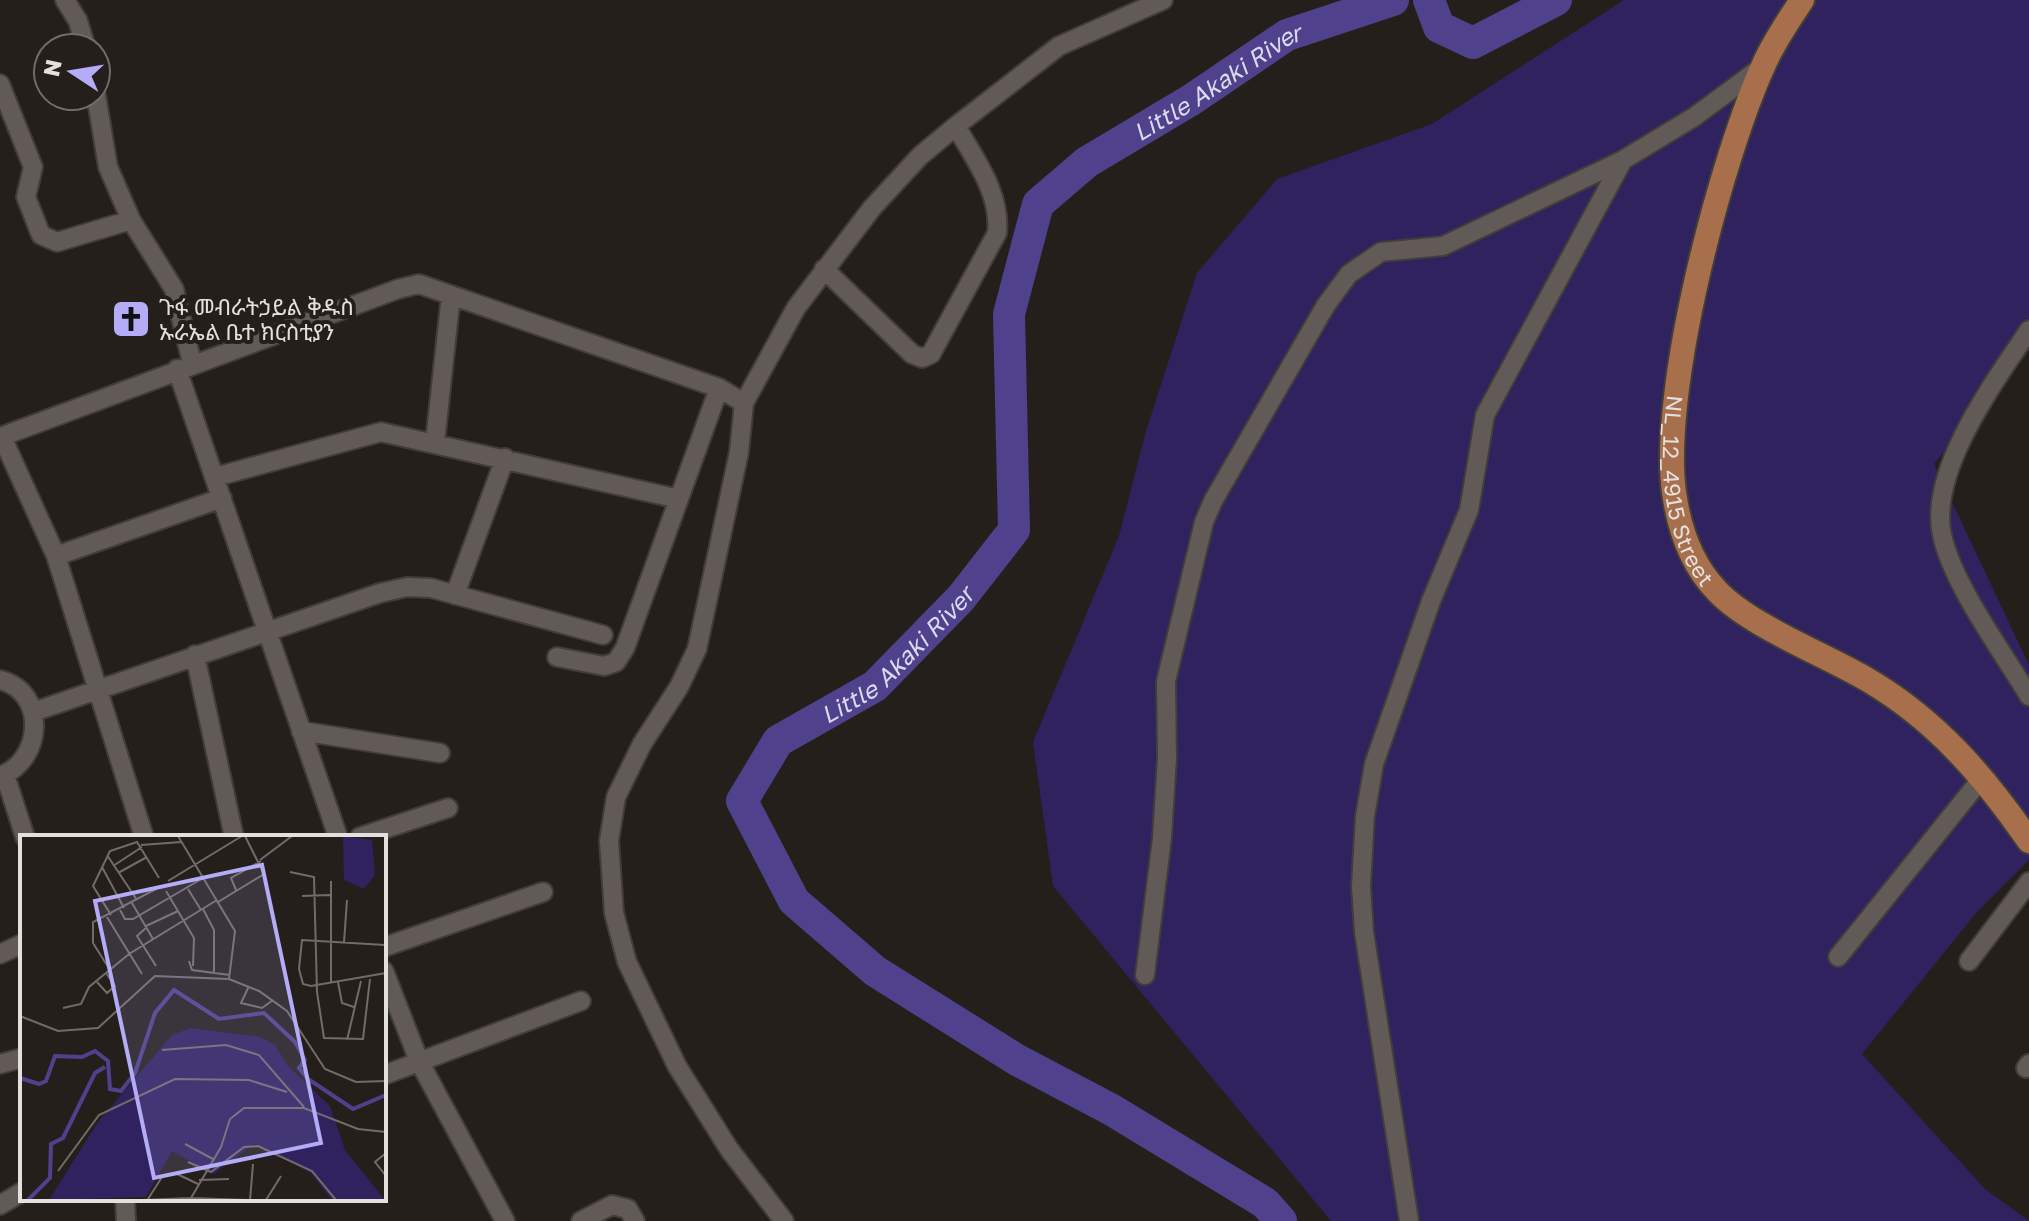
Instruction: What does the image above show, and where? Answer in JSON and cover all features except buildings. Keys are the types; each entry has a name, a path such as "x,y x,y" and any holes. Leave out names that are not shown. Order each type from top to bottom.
{"main road":[{"name":"NL_12_4915 Street","path":"1802,0 1763,66 1715,213 1681,372 1673,460 1681,527 1701,572 1727,601 1912,709 1955,746 2029,841"},
{"name":"NL_12_4915 Street","path":"1814,0 1782,50 1758,105 1718,244 1683,423 1683,490 1689,518 1709,566 1734,594 1918,702 1960,738 2029,821"}],"street":[{"path":"65,0 81,32"},
{"path":"784,1221 729,1149 677,1066 627,962 614,913 609,841 616,797 642,744 679,687 697,649 739,452 744,403 796,308 872,208 920,156 1059,46 1163,0"},
{"path":"1145,975 1162,838 1166,681 1204,522 1311,330 1349,274 1381,252 1443,246 1623,160 1694,117 1763,66"},
{"path":"0,84 33,167 26,197 41,235 57,242 131,220"},
{"path":"99,112 108,167 131,220 174,289 184,366 215,477 337,835"},
{"path":"824,269 912,354 922,358 931,354 997,233 998,224 995,197 956,126"},
{"path":"1409,1221 1364,932 1361,886 1365,816 1374,764 1431,601 1469,510 1485,415 1623,160"},
{"path":"143,835 56,556 1,437 184,366 419,284 719,388 744,403"},
{"path":"435,442 451,295"},
{"path":"2029,330 1983,399 1959,445 1940,518 1945,547 1955,571 2029,696"},
{"path":"557,657 604,666 616,662 625,648 719,388"},
{"path":"215,477 358,435 381,432 679,499"},
{"path":"455,595 505,458"},
{"path":"56,556 222,498"},
{"path":"33,712 195,655 407,587 431,588 603,635"},
{"path":"195,655 234,835"},
{"path":"0,680 23,694 33,712 35,730 31,749 20,764 2,776 24,835"},
{"path":"301,731 440,753"},
{"path":"1838,957 1982,778"},
{"path":"366,835 448,808"},
{"path":"1969,961 2029,882"},
{"path":"386,946 543,892"},
{"path":"0,954 20,945"},
{"path":"386,976 419,1061 505,1221"},
{"path":"386,1074 581,1001"},
{"path":"0,1064 20,1059"},
{"path":"0,1205 20,1193"},
{"path":"125,1201 126,1221"},
{"path":"581,1221 612,1205 628,1209 635,1221"}],"shaded area":[{"path":"1624,0 2029,0 2029,350 1934,464 2029,665 2029,860 1976,913 1862,1054 1985,1189 2029,1221 1331,1221 1053,886 1033,742 1119,536 1146,431 1197,273 1277,179 1432,124"}],"waterway":[{"name":"Little Akaki River","path":"1281,1221 1265,1203 1112,1110 1017,1060 875,971 794,901 742,801 778,741 875,686 961,598 1014,530 1009,314 1038,204 1087,162 1191,100 1287,35 1393,0"},
{"name":"Little Akaki River","path":"1429,0 1439,27 1473,43 1556,0"}],"place":[{"name":"ጉፋ መብራትኃይል ቅዱስ ኡራኤል ቤተ ክርስቲያን","path":"131,319"}]}
